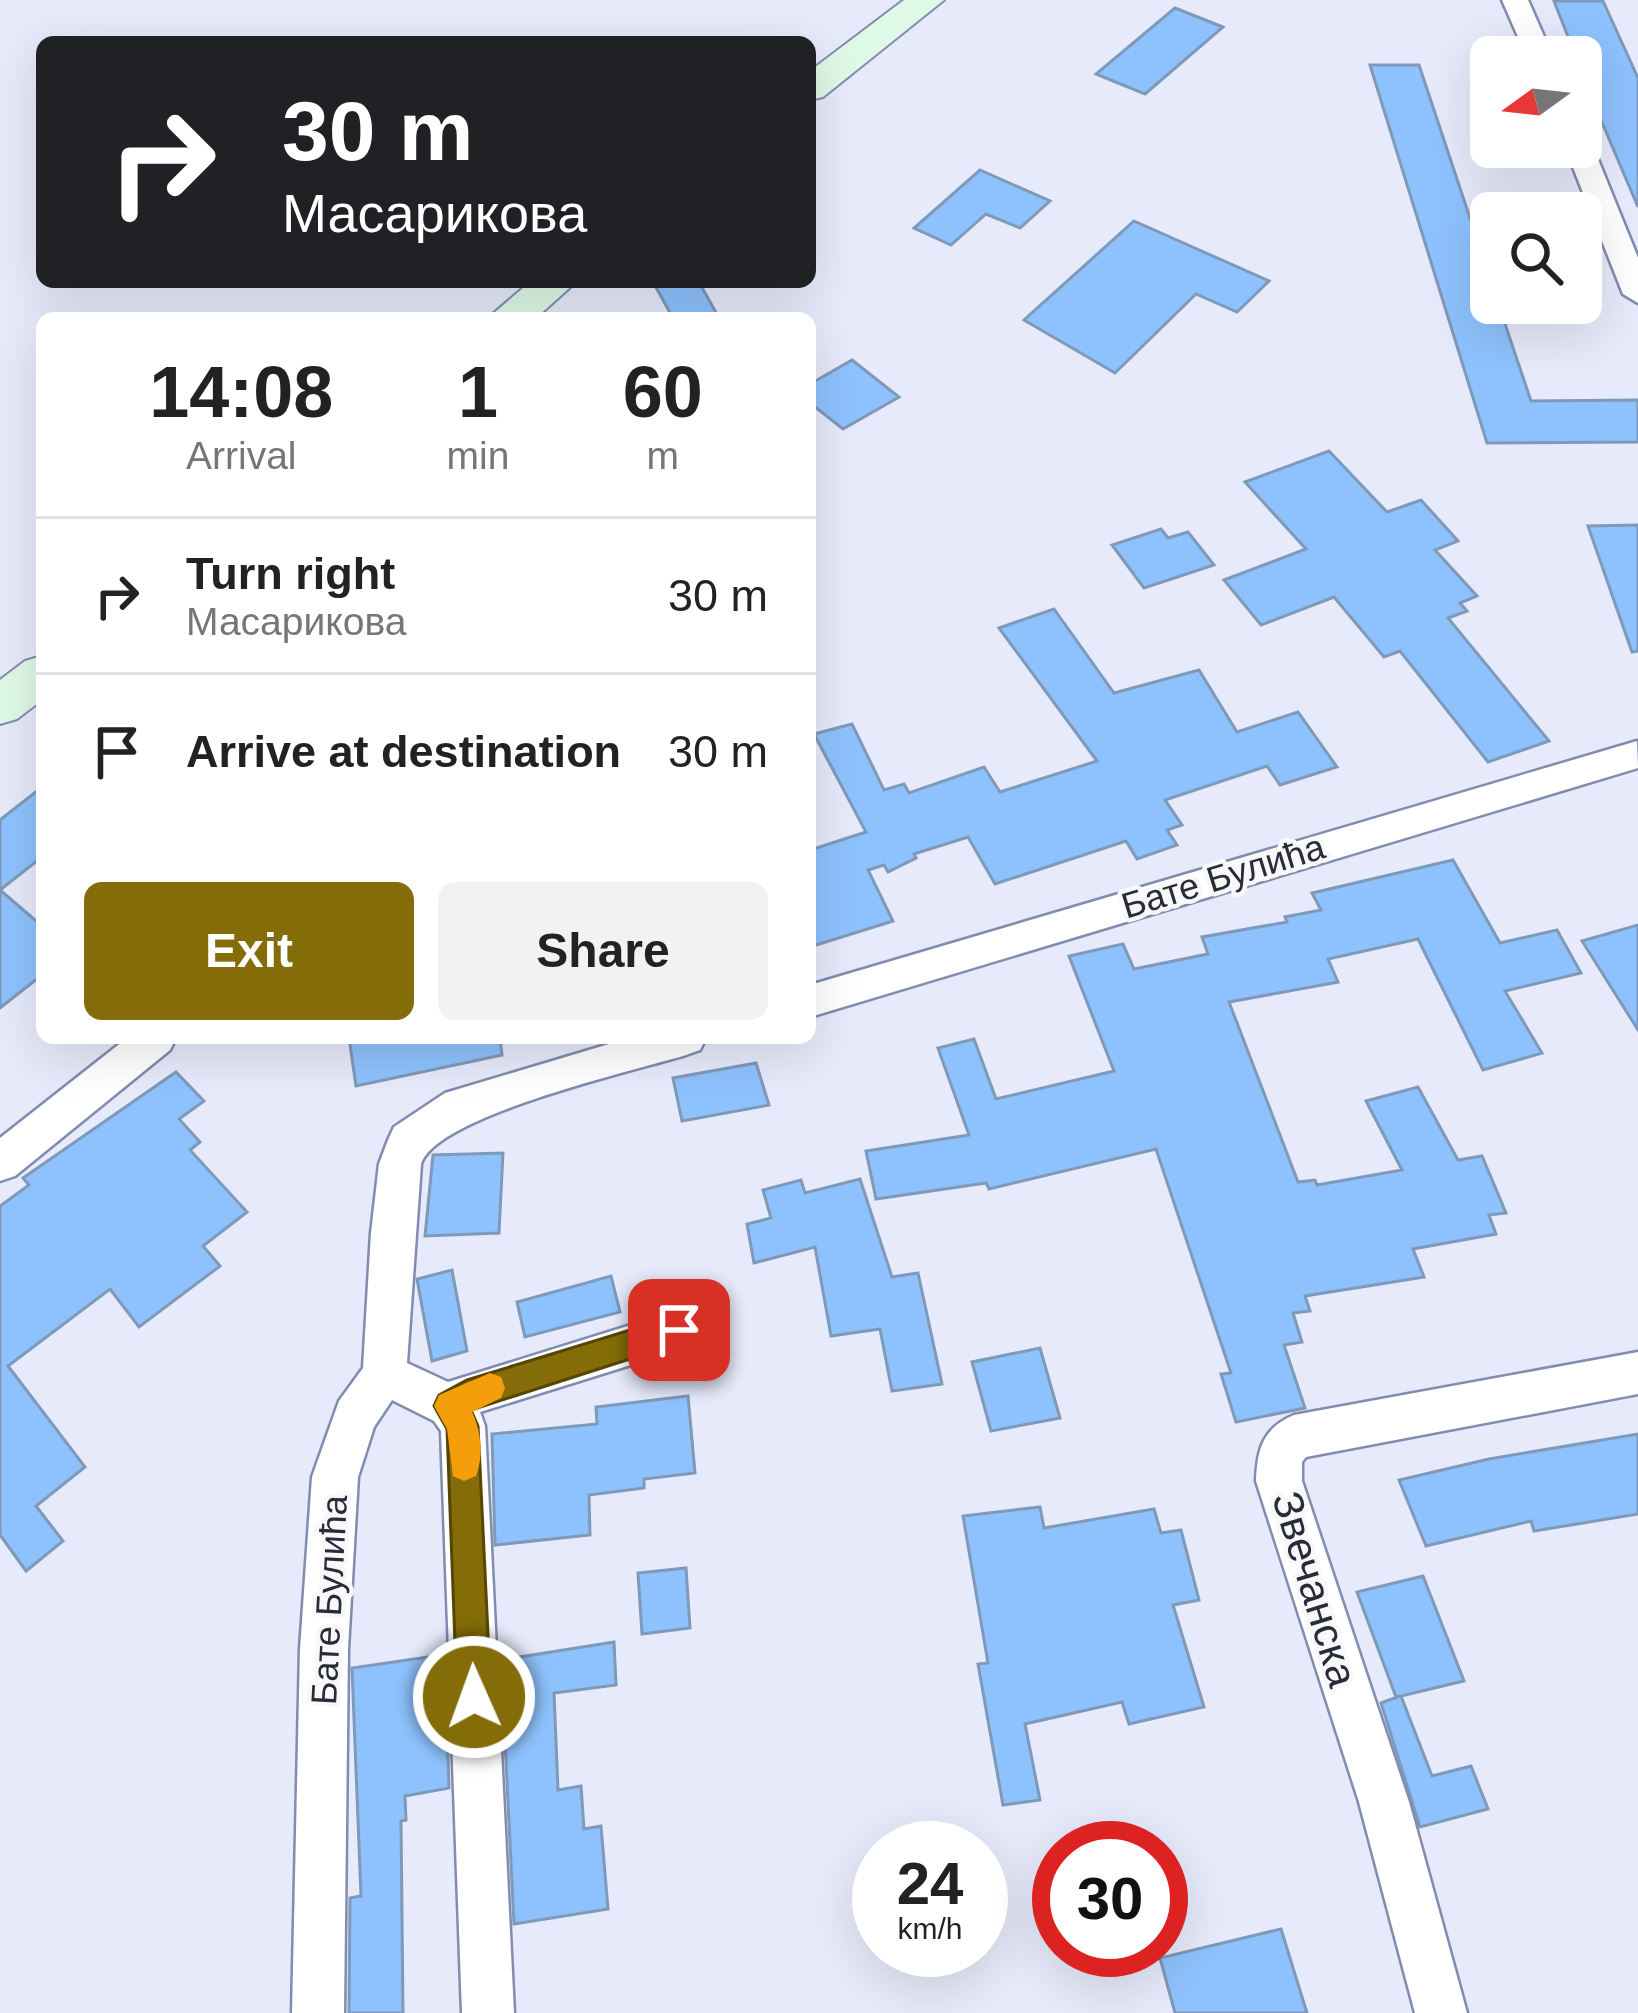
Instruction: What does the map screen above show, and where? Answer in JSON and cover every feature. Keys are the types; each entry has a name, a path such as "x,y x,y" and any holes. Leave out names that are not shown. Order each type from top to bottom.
{"street":[{"path":"816,83 926,0"},
{"path":"1515,0 1531,36"},
{"path":"1587,168 1638,295"},
{"path":"517,312 548,288"},
{"path":"0,706 36,679"},
{"name":"Бате Булића","path":"816,998 1638,756"},
{"path":"0,1163 149,1044"},
{"name":"Бате Булића","path":"318,2013 324,1648 335,1477 356,1416 385,1374 392,1233 400,1164 408,1140 459,1106 666,1044"},
{"path":"450,1406 467,1395 679,1330"},
{"name":"Звечанска","path":"1441,2013 1384,1802 1279,1481 1279,1454 1294,1437 1638,1373"},
{"path":"385,1374 450,1406 463,1426 488,2013"}],"building":[{"path":"1554,1 1603,1 1638,78 1638,207 1602,123 1602,36 1568,36"},
{"path":"1175,8 1223,27 1145,94 1096,74"},
{"path":"1370,65 1419,65 1470,218 1470,324 1505,324 1531,401 1638,400 1638,442 1487,443"},
{"path":"980,170 1050,201 1020,228 986,214 951,245 914,228"},
{"path":"1134,221 1269,281 1237,312 1196,294 1115,373 1024,320"},
{"path":"656,288 702,288 716,312 670,312"},
{"path":"852,360 899,397 843,429 816,408 816,381"},
{"path":"1329,451 1387,512 1421,500 1458,541 1435,550 1477,596 1460,603 1467,611 1448,618 1549,741 1488,762 1400,651 1384,657 1334,597 1261,625 1224,580 1306,549 1245,482"},
{"path":"1638,525 1638,651 1632,652 1588,526"},
{"path":"1161,529 1168,538 1188,532 1214,565 1144,588 1112,545"},
{"path":"1054,609 1114,693 1199,670 1237,732 1298,712 1337,767 1280,785 1267,766 1165,800 1182,825 1167,830 1177,845 1137,859 1126,841 995,884 968,837 914,854 916,858 888,872 884,865 868,870 893,921 816,945 816,848 866,832 816,733 852,724 884,790 904,784 909,793 984,767 1000,792 1097,761 999,628"},
{"path":"36,792 36,862 0,890 0,820"},
{"path":"1453,860 1500,943 1557,930 1581,973 1505,991 1542,1053 1483,1070 1418,939 1328,959 1338,982 1229,1002 1298,1182 1315,1180 1317,1185 1402,1170 1366,1101 1418,1087 1458,1160 1482,1156 1506,1213 1489,1215 1496,1234 1413,1249 1424,1277 1305,1296 1310,1311 1293,1313 1302,1342 1284,1345 1305,1408 1236,1422 1221,1374 1231,1373 1156,1149 989,1189 986,1183 876,1199 866,1151 969,1135 938,1048 974,1039 996,1099 1114,1071 1069,956 1123,944 1134,969 1208,954 1202,937 1287,922 1285,917 1321,910 1312,893"},
{"path":"0,890 36,921 36,980 0,1008"},
{"path":"1638,925 1638,1030 1582,941"},
{"path":"350,1044 501,1044 502,1055 356,1086"},
{"path":"756,1063 769,1105 682,1121 673,1078"},
{"path":"176,1072 204,1101 179,1119 200,1142 190,1150 247,1212 203,1246 220,1266 139,1327 110,1289 8,1366 85,1467 36,1506 63,1541 26,1571 0,1535 0,1206 29,1185 23,1178"},
{"path":"503,1153 499,1233 425,1236 433,1155"},
{"path":"860,1179 892,1277 918,1273 942,1384 892,1391 880,1329 831,1336 815,1247 754,1263 747,1224 771,1218 763,1190 801,1180 805,1193"},
{"path":"452,1270 467,1351 432,1361 417,1279"},
{"path":"611,1276 620,1312 525,1337 517,1302"},
{"path":"1040,1348 1060,1418 991,1431 972,1362"},
{"path":"688,1396 695,1473 644,1479 644,1488 589,1495 590,1535 495,1545 492,1434 597,1424 596,1407"},
{"path":"1638,1434 1638,1514 1534,1531 1531,1521 1426,1546 1399,1480 1489,1459"},
{"path":"1040,1507 1044,1528 1154,1509 1161,1533 1181,1530 1199,1600 1173,1605 1204,1707 1129,1724 1122,1702 1025,1724 1040,1800 1003,1805 978,1664 988,1663 963,1516"},
{"path":"686,1568 690,1628 642,1634 638,1573"},
{"path":"1423,1576 1464,1681 1401,1696 1432,1776 1471,1766 1488,1809 1420,1827 1381,1703 1400,1696 1396,1697 1357,1592"},
{"path":"614,1642 616,1685 554,1693 558,1790 581,1786 584,1829 601,1826 608,1909 514,1924 501,1660"},
{"path":"435,1656 435,1668 445,1667 449,1788 405,1796 406,1820 401,1821 403,2013 349,2013 350,1898 361,1896 352,1668"},
{"path":"1281,1929 1307,2013 1175,2013 1165,1977 1188,1977 1188,1951"}],"slow traffic":[{"path":"464,1465 463,1426 450,1406 490,1388"}],"route":[{"path":"474,1697 463,1426 450,1406 467,1395 679,1330"}]}
